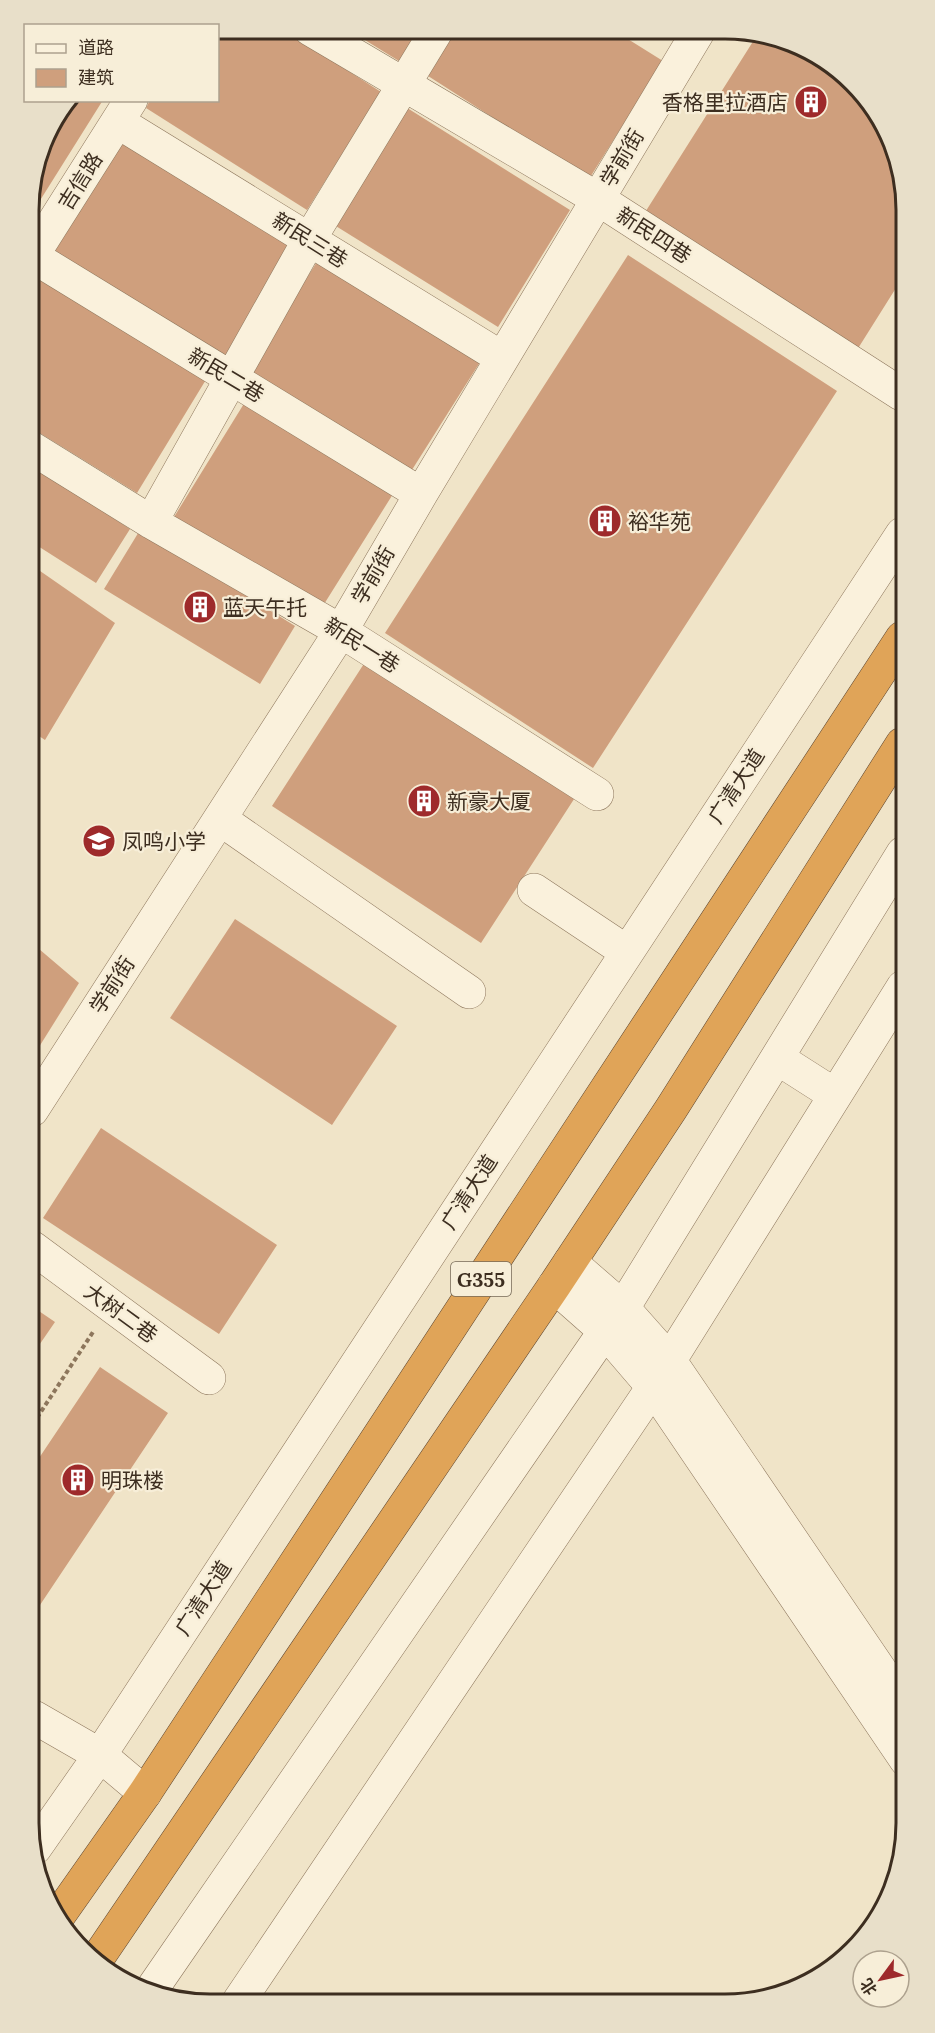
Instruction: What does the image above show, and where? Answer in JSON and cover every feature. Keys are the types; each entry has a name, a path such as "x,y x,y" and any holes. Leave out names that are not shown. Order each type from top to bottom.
{"highway":[{"name":"G355","path":"63,1910 145,1793 896,647"},
{"name":"G355","path":"101,1954 562,1274 671,1109 896,753"}],"street":[{"name":"新民四巷","path":"327,39 598,199 896,391"},
{"path":"151,522 309,240 430,39"},
{"name":"学前街","path":"39,1089 341,631 598,199 686,39"},
{"name":"新民三巷","path":"124,111 309,240 502,358"},
{"name":"吉信路","path":"39,246 124,111"},
{"name":"新民二巷","path":"39,264 421,494"},
{"name":"新民一巷","path":"39,453 151,522 341,631 597,794"},
{"name":"广清大道","path":"40,1841 100,1755 896,543"},
{"path":"219,819 469,992"},
{"path":"155,1985 614,1320 896,864"},
{"path":"534,890 627,952"},
{"path":"244,1994 662,1374 896,998"},
{"path":"777,1058 835,1095"},
{"name":"大树二巷","path":"39,1253 209,1378"},
{"path":"562,1274 614,1320 662,1374 896,1694"},
{"path":"662,1374 896,1744"},
{"path":"39,1720 100,1755 145,1793"}],"path":[{"path":"39,1415 110,1306"}],"building":[{"path":"219,39 299,39 381,92 307,210 146,108 149,102 219,102"},
{"path":"363,39 412,39 399,61"},
{"path":"446,39 628,39 663,61 589,179 425,74"},
{"path":"753,41 780,48 820,68 838,82 861,106 883,145 895,188 896,288 857,350 644,214"},
{"path":"78,102 102,102 39,202 45,166 52,145 68,115"},
{"path":"404,106 570,210 498,327 331,223"},
{"path":"121,131 300,241 227,360 49,250"},
{"name":"裕华苑","path":"628,255 837,391 593,768 385,633"},
{"path":"320,257 482,359 410,473 248,371"},
{"path":"39,275 207,378 137,493 39,433"},
{"path":"245,402 393,494 321,609 174,517"},
{"path":"39,470 130,529 96,583 39,547"},
{"name":"蓝天午托","path":"140,530 295,626 260,684 104,589"},
{"path":"39,570 115,623 45,740 39,736"},
{"name":"新豪大厦","path":"367,659 576,796 481,943 272,806"},
{"path":"235,919 397,1026 332,1125 170,1018"},
{"path":"39,949 79,983 39,1047"},
{"path":"101,1128 277,1245 219,1334 43,1218"},
{"path":"39,1311 55,1322 39,1345"},
{"name":"明珠楼","path":"100,1367 168,1413 39,1606 39,1458"}],"place":[{"name":"香格里拉酒店","path":"811,102"},
{"name":"裕华苑","path":"605,521"},
{"name":"蓝天午托","path":"200,607"},
{"name":"新豪大厦","path":"424,801"},
{"name":"凤鸣小学","path":"99,841"},
{"name":"明珠楼","path":"78,1480"}]}
